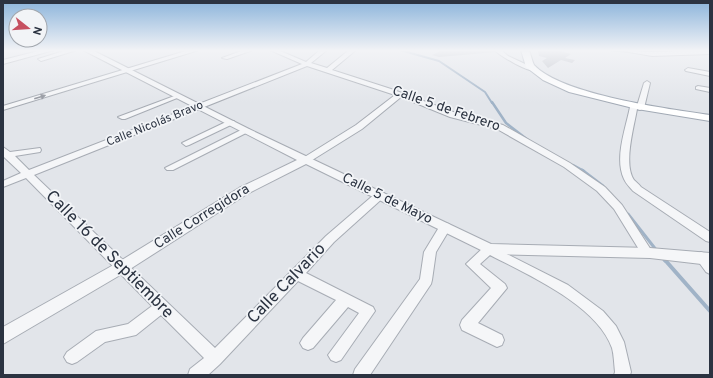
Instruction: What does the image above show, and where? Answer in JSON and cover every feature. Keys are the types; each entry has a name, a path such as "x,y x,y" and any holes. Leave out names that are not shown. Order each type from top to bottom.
{"main road":[{"path":"534,68 551,79 573,90 637,107 710,118"}],"street":[{"name":"Calle 5 de Mayo","path":"121,68 179,96 246,132 380,195 489,249 648,253 706,258"},
{"path":"3,108 139,68"},
{"name":"Calle Nicolás Bravo","path":"3,184 299,68"},
{"name":"Calle 5 de Febrero","path":"320,68 461,117 496,125 567,165 610,198 648,253"},
{"path":"531,68 536,70"},
{"path":"688,70 710,74"},
{"path":"646,83 637,107 625,160 626,173 629,180 637,189 710,238"},
{"path":"698,88 710,90"},
{"name":"Calle Corregidora","path":"3,336 122,267 243,191 306,160 359,127 399,95"},
{"path":"122,117 179,96"},
{"path":"186,143 231,123"},
{"path":"170,168 246,132"},
{"path":"5,152 37,150"},
{"name":"Calle 16 de Septiembre","path":"5,152 215,359"},
{"name":"Calle Calvario","path":"196,375 215,359 330,239 380,195"},
{"path":"361,375 426,280 430,252 445,227"},
{"path":"497,340 467,325 500,288 472,264 489,249 569,292 594,311 610,329 619,347 623,372 622,375"},
{"path":"706,258 710,270"},
{"path":"297,274 368,311 336,355"},
{"path":"308,343 346,299"},
{"path":"72,358 101,336 131,330 161,307"}],"waterway":[{"path":"449,68 485,92 492,103"},
{"path":"492,102 506,123 528,140"},
{"path":"573,165 584,171"},
{"path":"582,170 603,186"},
{"path":"628,214 657,251"},
{"path":"661,256 665,261"},
{"path":"665,260 710,311"}]}
